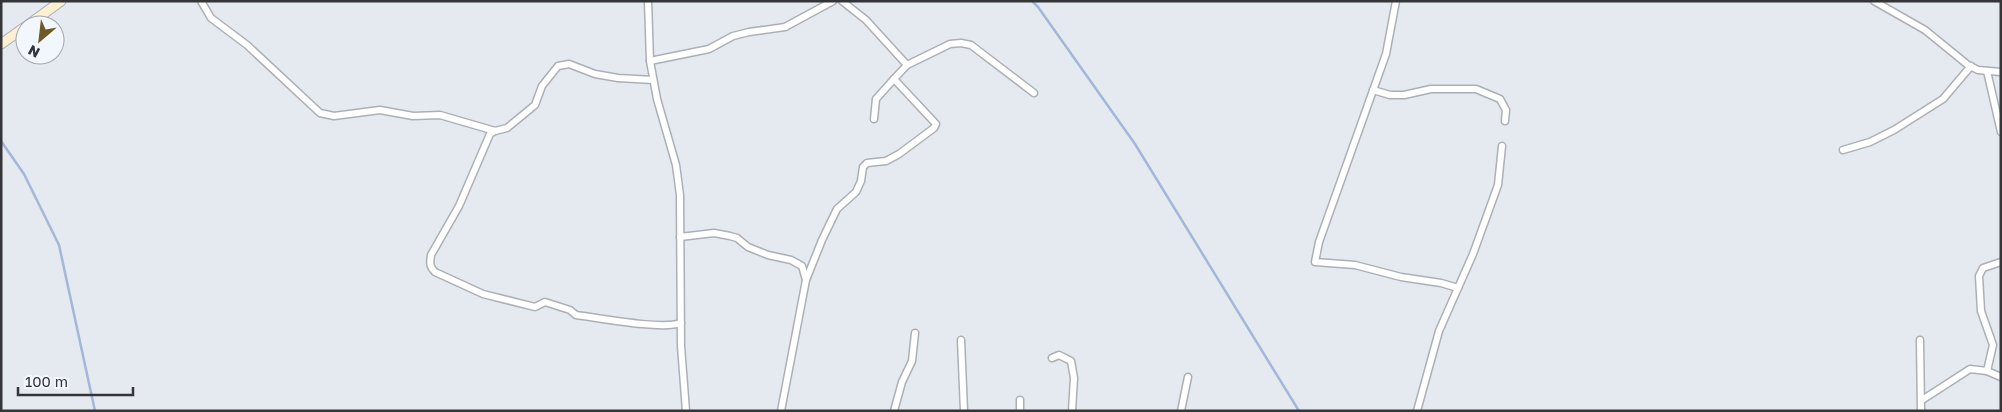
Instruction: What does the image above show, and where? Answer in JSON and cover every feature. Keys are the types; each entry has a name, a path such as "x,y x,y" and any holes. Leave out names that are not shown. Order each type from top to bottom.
{"main road":[{"path":"42,15 61,1"},
{"path":"1,44 15,34"}],"street":[{"path":"201,1 211,18 247,45 320,113 334,116 380,110 413,116 440,115 495,131"},
{"path":"648,1 650,61 656,99 676,165 680,195 681,323 686,411"},
{"path":"650,61 709,49 733,36 748,32 785,27 832,1"},
{"path":"842,1 866,20 907,65"},
{"path":"1396,1 1386,54 1318,242 1315,262 1355,265 1401,277 1441,283 1458,288"},
{"path":"1874,1 1925,30 1978,70 2001,72"},
{"path":"874,119 876,100 907,65 950,44 962,43 971,45 1034,93"},
{"path":"653,80 618,78 595,74 569,64 558,66 542,86 535,105 507,128 490,134 459,206 432,255 430,264 431,268 483,294 513,303 535,307 545,302 570,310 576,315 646,324 671,326 681,323"},
{"path":"1843,150 1870,142 1894,130 1942,99 1971,66"},
{"path":"1987,71 2001,132"},
{"path":"781,411 806,280 837,209 856,192 861,181 863,167 867,163 886,161 899,154 934,128 936,124 894,79"},
{"path":"1373,90 1390,95 1404,95 1431,89 1476,89 1500,99 1506,110 1505,121"},
{"path":"1417,411 1439,331 1473,254 1498,185 1502,146"},
{"path":"680,237 714,233 737,238 748,247 797,262 802,266 806,280"},
{"path":"1987,371 1993,345 1982,311 1980,276 1983,268 2001,262"},
{"path":"894,411 898,395 912,361 915,333"},
{"path":"961,340 964,411"},
{"path":"1920,340 1922,400 1920,411"},
{"path":"1052,358 1059,356 1071,361 1074,378 1072,411"},
{"path":"1922,400 1970,369 1987,371 2001,377"},
{"path":"1181,411 1188,377"},
{"path":"1020,400 1020,411"}],"waterway":[{"path":"1032,1 1135,144 1299,411"},
{"path":"1,141 24,174 59,245 95,411"}]}
